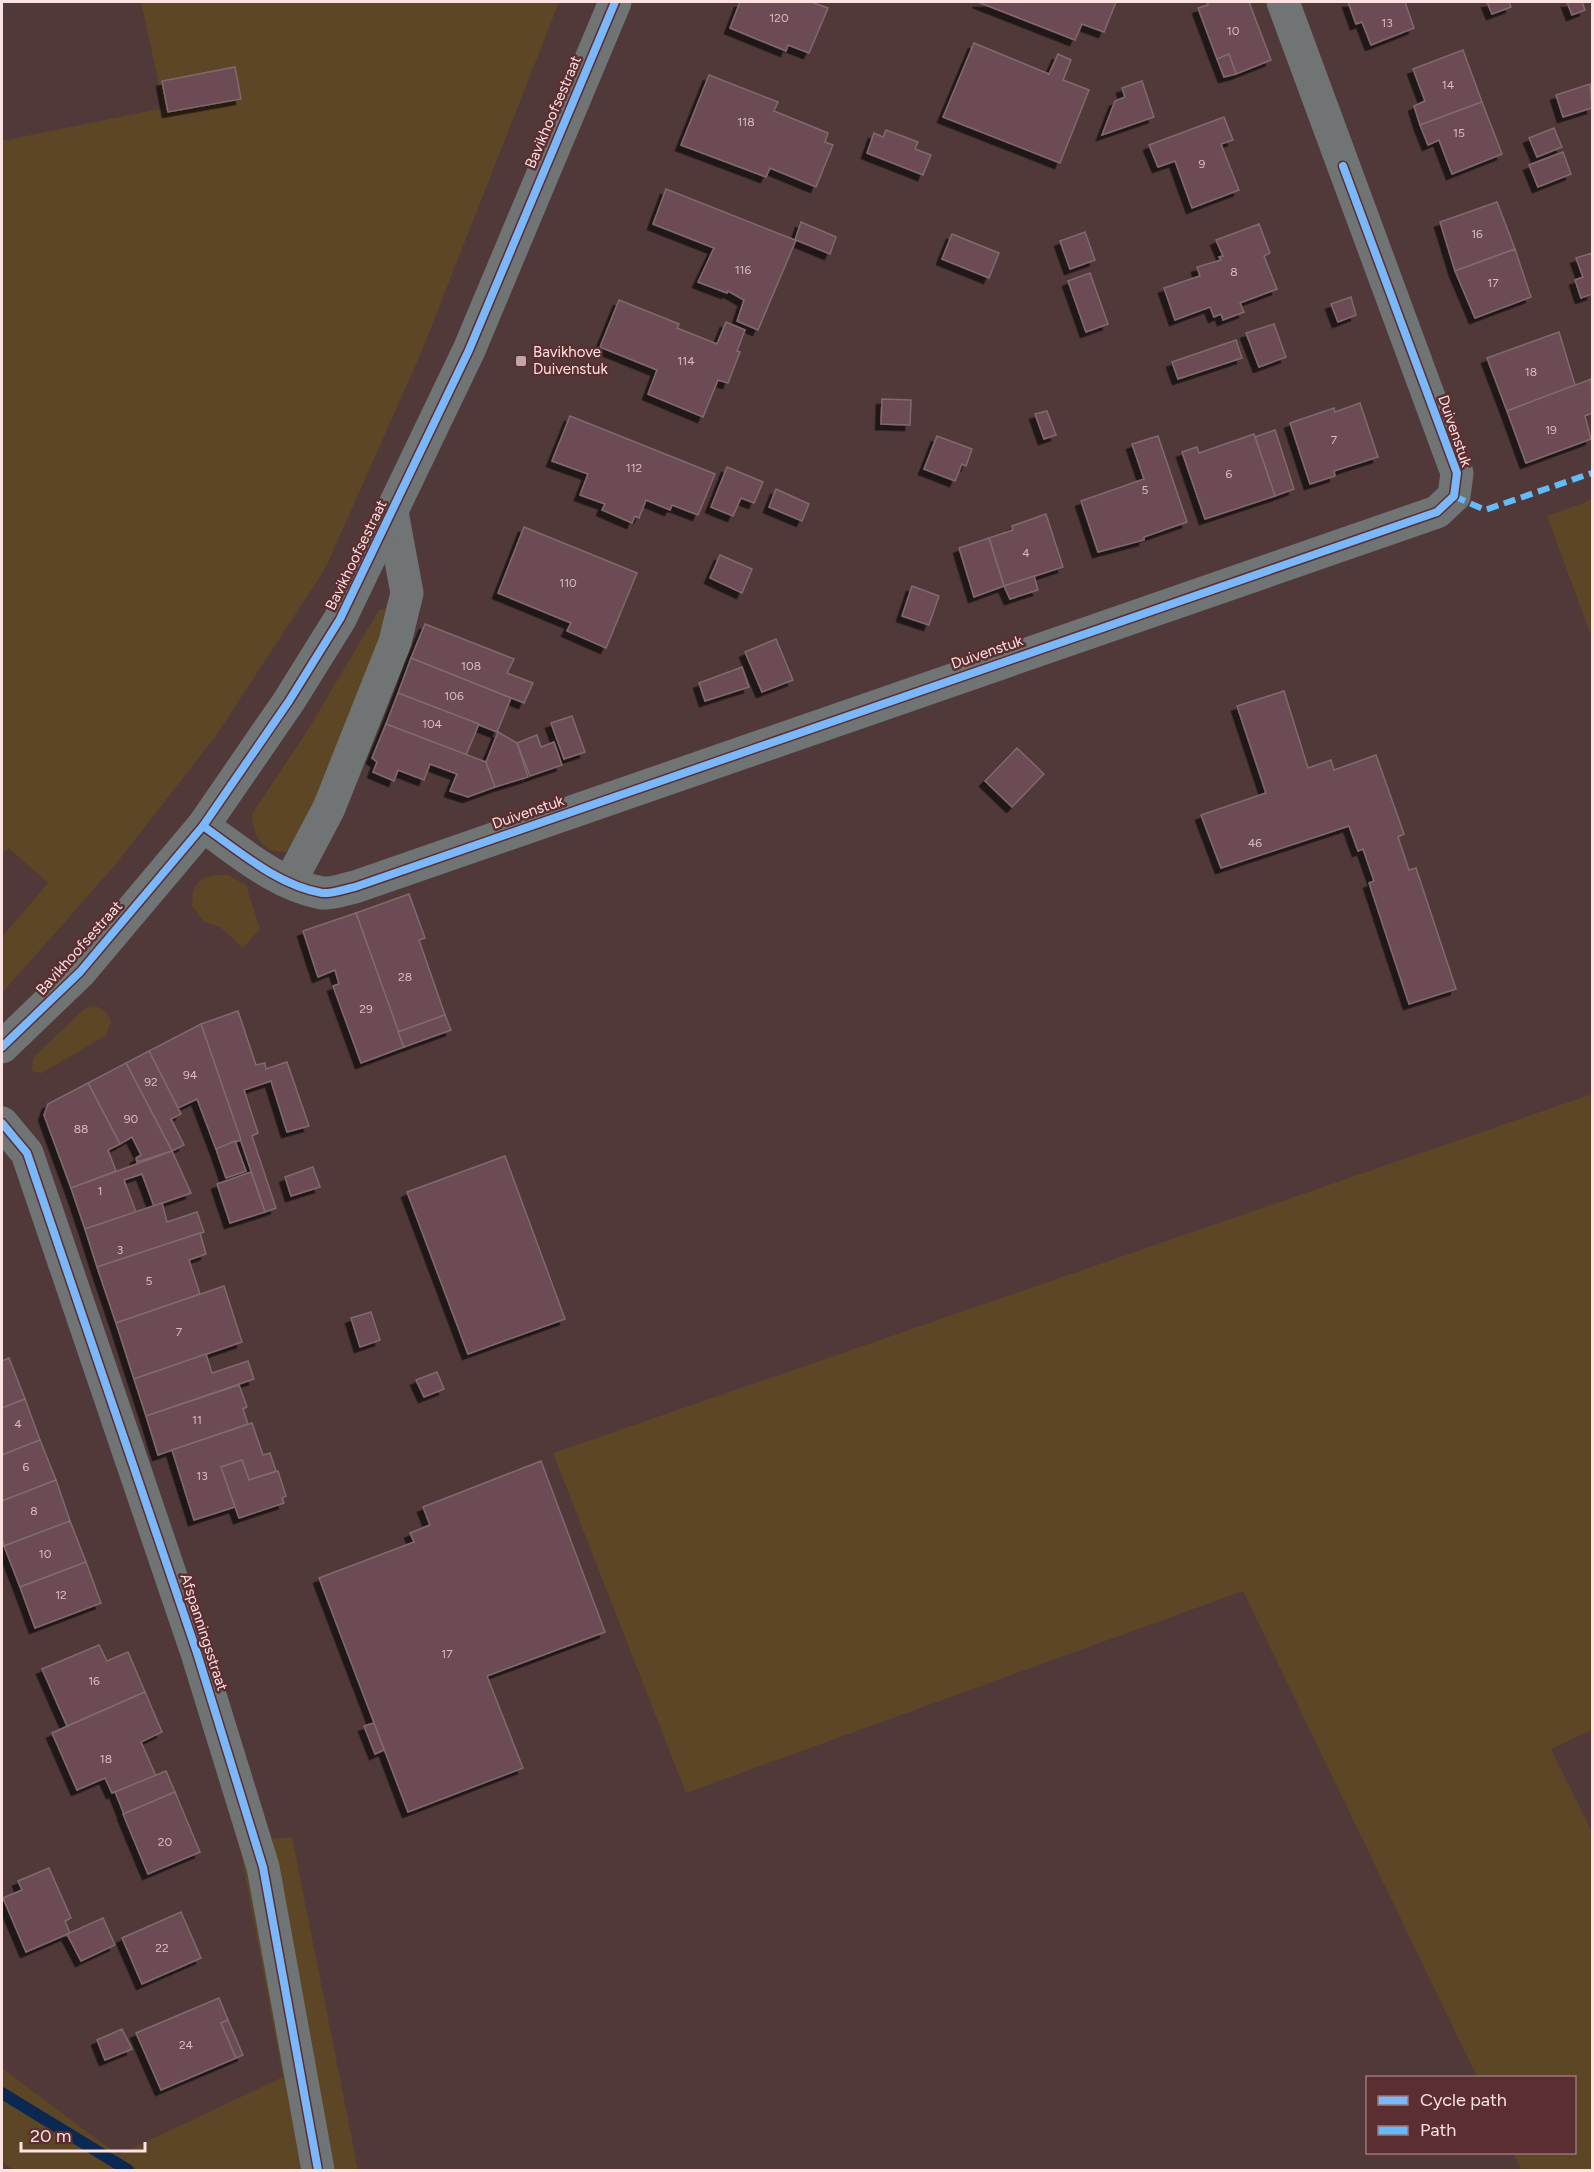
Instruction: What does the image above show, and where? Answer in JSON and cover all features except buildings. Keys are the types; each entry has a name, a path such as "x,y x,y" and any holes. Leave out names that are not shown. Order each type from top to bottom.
{"street":[{"name":"Bavikhoofsestraat","path":"2,1047 80,972 203,826 289,701 340,619 469,350 615,2"},
{"name":"Duivenstuk","path":"203,826 263,868 290,882 324,893 355,887 1437,512 1454,496 1457,473 1283,2"},
{"name":"Bavikhoofsestraat","path":"290,882 328,808 395,642 407,593 392,512"},
{"name":"Afspanningsstraat","path":"2,1123 27,1153 197,1653 263,1867 318,2170"}],"shaded area":[{"path":"141,2 559,2 421,353 325,569 215,737 115,865 2,993 2,937 48,883 9,848 2,854 2,141 164,108"},
{"path":"1592,500 1592,638 1547,516"},
{"path":"386,608 390,611 330,775 291,850 274,851 262,844 258,838 252,814 309,728 379,610"},
{"path":"228,875 246,885 260,929 243,948 220,927 204,922 192,906 193,891 197,884 203,878"},
{"path":"92,1006 104,1010 111,1021 106,1035 42,1073 32,1071 33,1058 84,1009"},
{"path":"1592,1094 1592,1730 1551,1749 1592,1832 1592,2170 1522,2170 1514,2154 1576,2154 1576,2076 1477,2076 1243,1591 686,1793 553,1453"},
{"path":"292,1837 358,2170 14,2170 2,2162 2,2068 118,2155 283,2077 239,1842"}],"waterway":[{"path":"2,2093 128,2170"}],"marked path":[{"path":"1454,496 1485,510 1592,473"}],"cycle path":[{"path":"2,1047 80,972 203,826 289,701 340,619 469,350 615,2"},
{"path":"203,826 259,866 289,883 322,893 355,887 1437,512 1454,496 1457,473 1343,166"},
{"path":"2,1123 27,1153 197,1653 263,1867 318,2170"}],"place":[{"name":"Bavikhove Duivenstuk","path":"521,361"}]}
